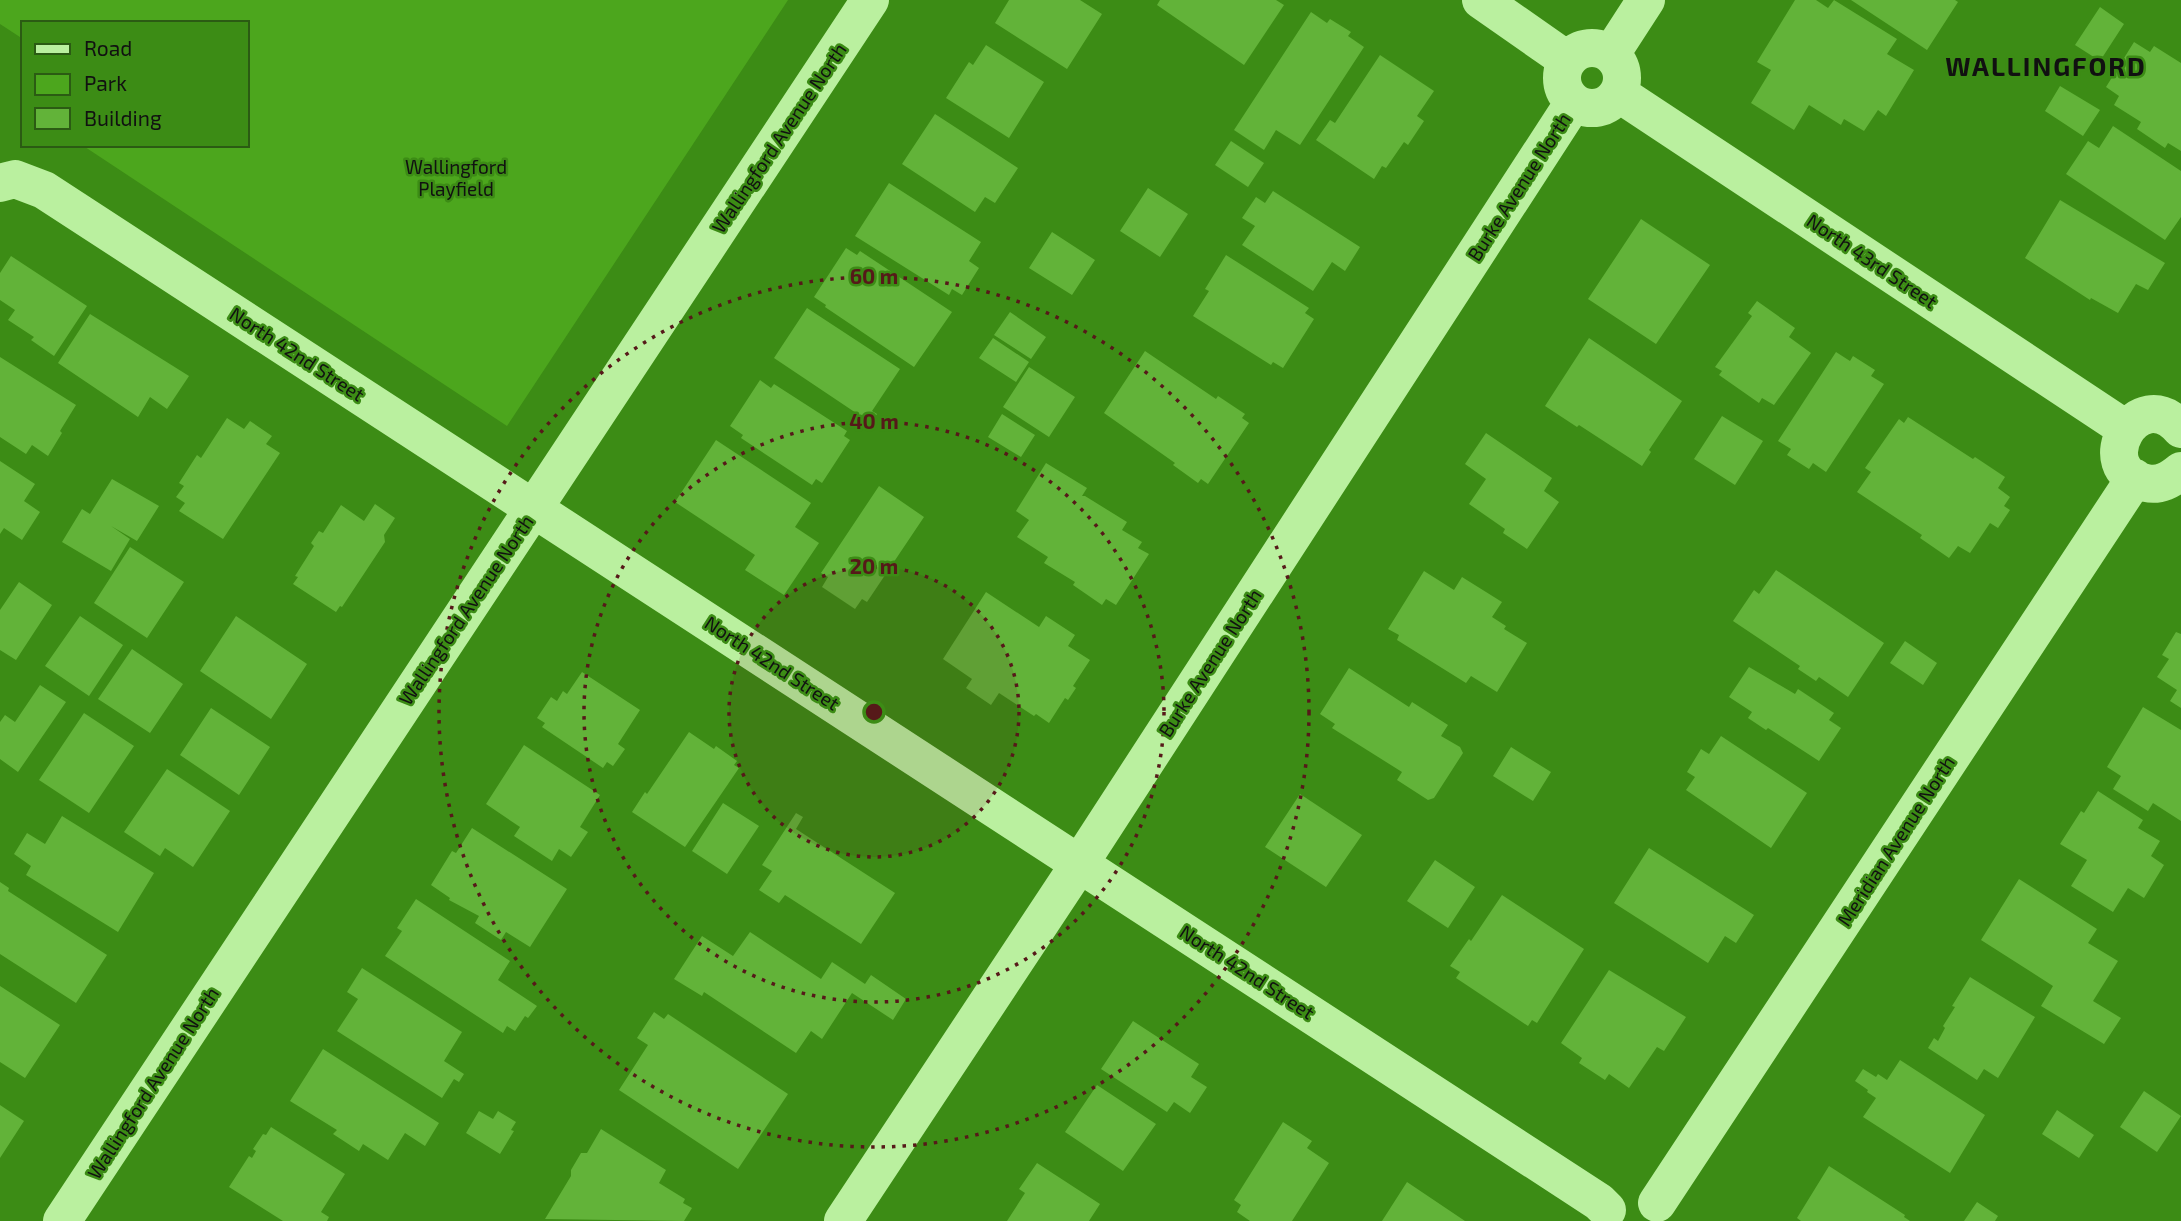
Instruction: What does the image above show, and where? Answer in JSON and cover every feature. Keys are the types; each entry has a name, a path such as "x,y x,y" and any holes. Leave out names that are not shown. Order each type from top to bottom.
{"street":[{"name":"Wallingford Avenue North","path":"62,1221 870,0"},
{"path":"1481,0 1567,60"},
{"path":"1611,54 1646,0"},
{"path":"1587,47 1598,48 1611,54 1621,68 1623,78 1619,93 1608,104 1598,108 1588,108 1574,102 1565,92 1562,83 1562,73 1567,60 1578,50 1587,47"},
{"name":"North 43rd Street","path":"1619,93 2126,429"},
{"name":"Burke Avenue North","path":"843,1221 1080,863 1574,102"},
{"name":"North 42nd Street","path":"0,183 15,179 44,190 1587,1194 1605,1216"},
{"path":"2179,420 2159,415 2147,415 2137,419 2126,429 2119,445 2119,456 2123,467 2135,478 2151,484 2162,483 2181,471"},
{"name":"Meridian Avenue North","path":"1663,1212 2135,478"},
{"path":"1605,1216 1620,1199 1630,1196 1643,1196 1663,1212"}],"green space":[{"name":"Wallingford Playfield","path":"0,0 788,0 507,426 85,147 248,147 248,21 21,21 21,38 0,24"}],"building":[{"path":"1009,0 1080,0 1102,14 1067,69 995,23"},
{"path":"1160,0 1276,0 1284,5 1244,65 1157,5"},
{"path":"1795,0 1816,0 1828,8 1834,0 1897,39 1887,54 1914,70 1886,116 1878,110 1864,131 1844,119 1841,125 1809,105 1794,130 1751,103 1771,70 1757,62"},
{"path":"1851,0 1955,0 1958,2 1927,50"},
{"path":"2100,7 2124,24 2100,61 2075,45"},
{"path":"1311,12 1327,23 1330,19 1351,32 1348,36 1364,47 1300,145 1276,130 1264,150 1234,130"},
{"path":"2134,42 2150,52 2154,46 2181,63 2181,151 2168,143 2165,148 2137,129 2141,122 2114,105 2119,96 2106,87"},
{"path":"986,45 1044,82 1009,138 946,98 969,62 973,65"},
{"path":"1380,55 1434,91 1417,116 1424,121 1408,145 1404,142 1386,168 1382,166 1374,179 1316,140 1330,120 1335,123"},
{"path":"2060,86 2100,110 2083,136 2045,111"},
{"path":"935,114 1018,168 995,203 985,197 975,212 902,164"},
{"path":"2113,126 2181,171 2181,217 2165,240 2066,174 2088,141 2099,148"},
{"path":"1231,141 1264,163 1248,187 1215,165"},
{"path":"889,183 981,242 969,261 979,268 962,295 952,289 949,295 855,236"},
{"path":"1148,188 1188,214 1160,257 1120,231"},
{"path":"1273,191 1360,247 1345,271 1332,262 1313,291 1242,245 1255,226 1242,218 1256,197 1265,203"},
{"path":"2060,200 2165,263 2148,290 2136,284 2118,313 2091,298 2090,300 2025,258"},
{"path":"1641,219 1710,265 1656,344 1588,299"},
{"path":"1052,232 1095,260 1072,295 1029,268"},
{"path":"846,248 857,255 860,251 952,312 914,367 814,297"},
{"path":"1226,255 1309,308 1305,313 1314,319 1283,368 1273,362 1271,365 1193,316 1209,291 1205,289"},
{"path":"11,256 87,306 54,356 31,340 34,337 8,320 15,310 0,300 0,273"},
{"path":"1757,301 1795,328 1789,337 1811,353 1774,405 1762,398 1759,403 1719,375 1722,371 1715,367 1752,316 1748,313"},
{"path":"807,308 900,369 872,411 877,414 871,423 774,358"},
{"path":"1010,312 1046,337 1031,359 994,335"},
{"path":"90,314 189,376 167,409 150,397 138,417 58,363"},
{"path":"993,338 1029,362 1016,382 979,358"},
{"path":"1589,338 1682,401 1649,450 1651,452 1642,466 1545,406"},
{"path":"1145,351 1216,399 1218,396 1245,414 1242,418 1249,423 1208,484 1201,479 1198,483 1173,465 1175,463 1104,413"},
{"path":"1836,352 1850,361 1853,356 1875,370 1871,376 1884,384 1826,472 1813,463 1809,469 1787,455 1791,449 1778,441"},
{"path":"0,357 76,405 48,456 32,445 26,454 0,437"},
{"path":"1029,367 1075,397 1049,437 1003,407"},
{"path":"760,380 771,388 774,384 847,431 844,436 850,440 822,483 816,479 812,485 741,438 743,435 730,426"},
{"path":"1002,414 1035,435 1021,457 988,437"},
{"path":"1722,416 1763,441 1735,485 1694,459"},
{"path":"1908,417 2005,477 1998,488 2010,497 2004,506 2010,510 1998,528 1990,523 1970,553 1958,546 1949,558 1920,538 1922,535 1857,492 1871,472 1865,468 1899,419 1904,423"},
{"path":"227,418 244,429 250,421 272,436 266,444 280,453 223,539 179,511 185,503 176,497 184,486 179,483 197,455 201,458"},
{"path":"1486,433 1552,478 1544,491 1559,502 1527,549 1503,533 1505,529 1469,504 1486,479 1465,464"},
{"path":"716,440 811,503 795,527 819,543 784,595 745,570 755,555 675,502"},
{"path":"0,461 35,484 24,501 40,512 22,540 4,528 0,534"},
{"path":"1046,463 1087,488 1082,496 1127,522 1122,530 1142,542 1138,548 1149,554 1116,605 1106,599 1102,605 1073,585 1075,582 1044,563 1048,557 1017,537 1029,520 1016,511"},
{"path":"112,479 159,506 137,541 111,526 130,539 111,571 62,542 82,509 90,514"},
{"path":"879,486 924,517 867,602 862,599 855,609 822,587 828,577 821,573"},
{"path":"375,504 395,518 384,535 385,542 336,612 293,584 298,577 295,576 314,546 311,543 319,531 323,533 341,505 364,521"},
{"path":"130,547 184,582 147,638 94,603"},
{"path":"1776,570 1884,643 1848,697 1819,677 1816,681 1798,669 1800,666 1733,621 1754,590 1759,594"},
{"path":"1424,571 1454,590 1462,577 1502,602 1492,617 1506,626 1504,629 1527,643 1497,692 1471,676 1466,683 1397,640 1399,635 1388,629"},
{"path":"19,582 52,605 16,660 0,650 0,610"},
{"path":"986,592 1039,627 1046,616 1075,635 1068,646 1090,660 1073,686 1076,688 1068,700 1065,698 1049,723 999,693 991,705 966,688 972,679 943,659"},
{"path":"80,616 123,645 89,696 45,666"},
{"path":"236,616 307,664 271,719 200,671"},
{"path":"2176,632 2181,634 2181,708 2170,701 2177,690 2157,677 2169,659 2162,655"},
{"path":"1905,641 1937,663 1923,685 1890,663"},
{"path":"132,649 183,684 150,733 98,699"},
{"path":"1749,667 1795,694 1798,689 1834,713 1829,720 1841,728 1819,761 1748,718 1752,712 1729,697"},
{"path":"1349,668 1409,707 1412,702 1448,725 1441,736 1460,747 1463,753 1434,798 1428,800 1397,780 1402,772 1332,728 1335,724 1320,714"},
{"path":"582,672 640,710 618,744 625,749 613,766 607,762 603,768 542,727 545,723 537,718 551,697 557,701 563,691 567,694"},
{"path":"40,685 66,702 18,772 0,759 0,722 5,715 15,722"},
{"path":"2143,707 2181,730 2181,821 2153,803 2148,811 2113,789 2121,776 2107,767"},
{"path":"211,708 270,747 239,795 180,755"},
{"path":"84,713 134,746 89,813 39,780"},
{"path":"689,732 737,761 734,765 739,768 685,847 632,812"},
{"path":"1721,736 1807,793 1771,848 1686,790 1695,777 1687,772 1701,749 1709,754"},
{"path":"524,745 600,795 580,827 588,832 571,857 559,849 552,861 514,836 520,827 486,804"},
{"path":"1511,747 1551,772 1533,801 1493,776"},
{"path":"167,769 230,811 193,867 165,848 160,856 124,832"},
{"path":"2098,791 2143,820 2138,828 2160,841 2151,856 2164,865 2144,898 2128,888 2113,912 2071,886 2087,860 2060,844 2081,811 2084,813"},
{"path":"1300,794 1362,835 1326,887 1265,847"},
{"path":"723,803 759,826 727,874 692,851"},
{"path":"796,813 803,817 796,829 895,893 861,944 785,895 779,903 759,890 772,871 762,865"},
{"path":"62,816 154,873 118,932 26,875 31,866 14,854 27,833 45,844"},
{"path":"472,828 567,889 530,947 506,932 501,940 475,923 479,916 449,900 450,898 431,885 452,851 456,853"},
{"path":"1649,848 1754,915 1736,943 1725,936 1708,963 1614,903"},
{"path":"1435,860 1475,887 1448,928 1407,901"},
{"path":"2019,879 2097,929 2088,943 2118,961 2093,1001 2121,1018 2104,1044 2041,1006 2053,986 1981,940"},
{"path":"0,882 9,888 8,891 107,955 76,1003 0,954"},
{"path":"1502,895 1584,949 1537,1023 1532,1020 1528,1026 1456,978 1460,972 1450,966 1469,939 1471,941"},
{"path":"416,899 510,961 498,980 537,1006 528,1018 525,1016 515,1031 507,1026 503,1033 385,956 402,931 397,928"},
{"path":"750,932 821,979 832,962 865,984 871,975 906,999 893,1020 852,993 822,1039 811,1031 796,1053 704,992 702,996 674,979 702,936 733,956"},
{"path":"362,968 462,1032 444,1061 464,1074 459,1082 454,1079 442,1098 337,1031 358,999 347,992"},
{"path":"1609,970 1686,1017 1664,1051 1657,1047 1629,1088 1609,1074 1605,1080 1579,1063 1582,1058 1561,1043"},
{"path":"1970,977 2035,1017 1998,1078 1984,1069 1977,1080 1928,1048 1934,1038 1938,1041 1945,1028 1943,1026 1955,1007 1952,1006"},
{"path":"0,986 60,1025 25,1078 0,1062"},
{"path":"654,1012 664,1019 668,1014 788,1094 738,1169 619,1090 648,1045 637,1038"},
{"path":"1133,1021 1199,1064 1191,1077 1207,1087 1190,1113 1174,1102 1167,1112 1101,1069"},
{"path":"323,1049 439,1123 425,1146 405,1133 388,1160 363,1144 359,1151 333,1134 337,1130 290,1101"},
{"path":"1900,1060 1985,1115 1950,1173 1863,1117 1876,1098 1855,1081 1863,1069 1887,1080"},
{"path":"1097,1085 1156,1124 1123,1171 1065,1132"},
{"path":"2144,1091 2181,1116 2157,1152 2120,1127"},
{"path":"0,1105 24,1121 0,1158"},
{"path":"2057,1110 2094,1135 2079,1158 2042,1134"},
{"path":"479,1111 493,1119 498,1111 516,1122 511,1130 514,1131 500,1154 466,1133"},
{"path":"1283,1122 1312,1141 1307,1148 1329,1163 1292,1221 1250,1221 1237,1212 1241,1205 1234,1200"},
{"path":"271,1127 345,1174 321,1212 329,1217 327,1221 283,1221 229,1187 249,1156 252,1158 256,1151 253,1149 263,1134 266,1135"},
{"path":"601,1129 666,1170 659,1183 685,1199 683,1203 692,1208 684,1221 545,1219 571,1176 571,1170 581,1153 587,1153"},
{"path":"1037,1163 1100,1204 1089,1221 1007,1221 1025,1193 1019,1189"},
{"path":"1829,1166 1905,1215 1910,1221 1801,1221 1797,1218"},
{"path":"1407,1182 1465,1221 1382,1221"},
{"path":"1977,1202 1998,1216 1995,1221 1964,1221"}],"district":[{"name":"WALLINGFORD","path":"2046,67"}]}
